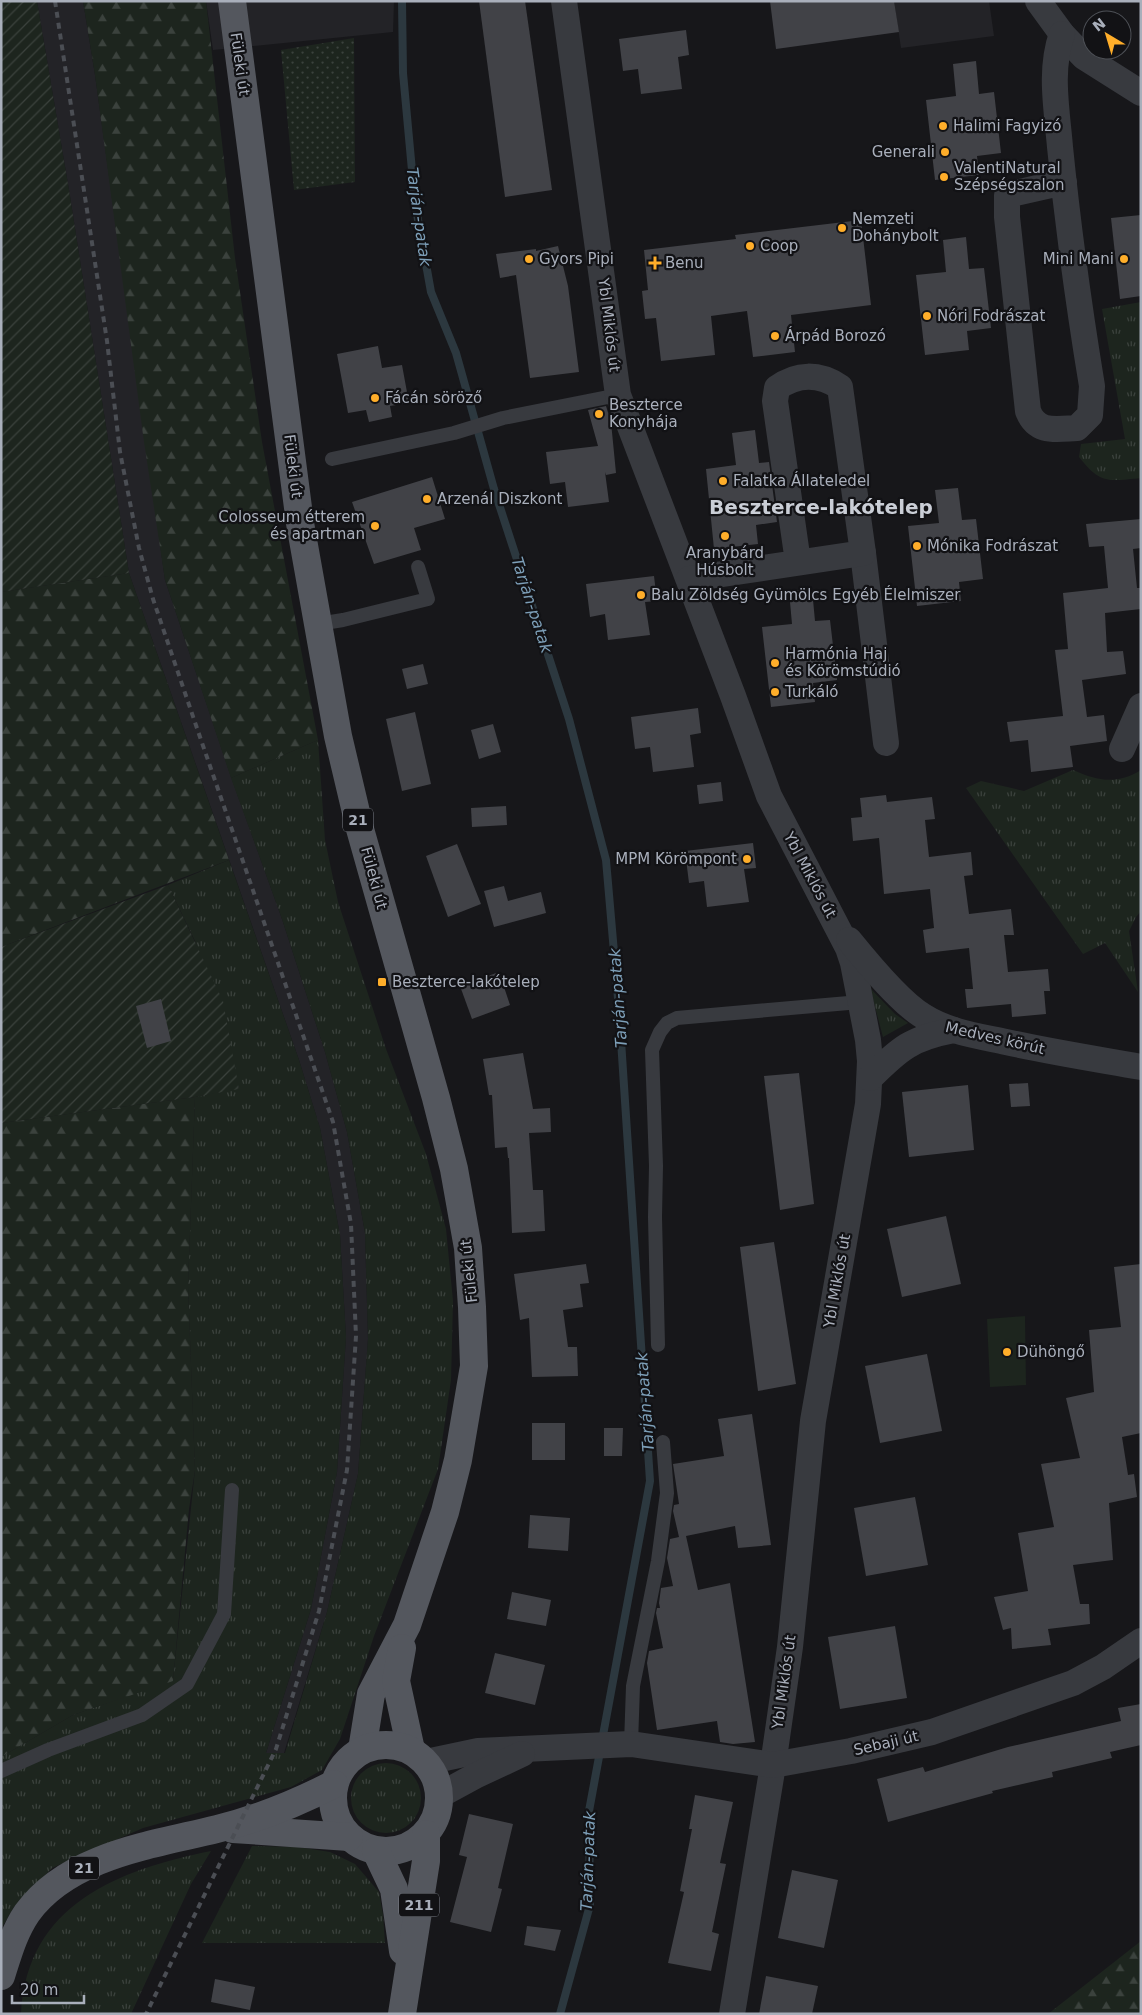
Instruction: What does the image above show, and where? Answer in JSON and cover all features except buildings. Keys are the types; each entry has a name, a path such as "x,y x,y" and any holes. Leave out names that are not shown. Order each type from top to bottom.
{"main road":[{"name":"Füleki út","path":"232,1 300,524 338,736 356,811 454,1169 469,1268 472,1307 474,1366 458,1460 445,1512 406,1625 371,1694 362,1750"},
{"name":"Füleki út","path":"402,2014 426,1861 426,1834 437,1816 440,1795 436,1777 418,1756 396,1681 406,1625"},
{"path":"334,1784 344,1765 362,1750 374,1746 386,1744 399,1746 418,1756"},
{"name":"21","path":"1,1976 11,1944 27,1913 54,1885 92,1864 145,1844 219,1828 295,1804 334,1784"},
{"name":"21","path":"334,1784 333,1802 336,1818 349,1837 362,1846 376,1851"},
{"name":"21","path":"219,1828 349,1837"},
{"path":"376,1851 394,1851 411,1845 426,1834"},
{"name":"Füleki út","path":"376,1851 394,1889 407,1975"}],"street":[{"name":"Ybl Miklós út","path":"564,1 618,395 689,579 769,796 834,920 850,955 868,1040 870,1078 868,1104 813,1421 790,1646 773,1765 732,2014"},
{"path":"1038,1 1062,34 1084,57 1141,93"},
{"path":"1062,34 1057,48 1055,87 1064,182 1092,386 1090,414 1078,428 1056,430 1042,428 1032,421 1028,411 1007,217 1007,195 1064,182"},
{"path":"1116,78 1141,70"},
{"path":"798,562 775,401 777,388 788,380 817,376 830,381 840,388 863,553 886,743"},
{"path":"689,579 863,553"},
{"path":"1122,749 1141,706"},
{"name":"Medves körút","path":"834,920 862,956 921,1015 944,1028 1032,1048 1141,1068"},
{"path":"870,1078 897,1052 913,1042 930,1035 954,1030"},
{"name":"Sebaji út","path":"418,1756 478,1751 612,1745 773,1765 851,1751 932,1732 1073,1683 1103,1667 1141,1641"},
{"path":"440,1795 532,1749"}],"lane":[{"path":"332,459 454,433 503,418 618,395"},
{"path":"318,624 343,620 428,598 418,568"},
{"path":"658,1345 655,1217 656,1166 652,1050 660,1032 667,1024 677,1018 860,1002"},
{"path":"612,1745 633,1686 658,1561 666,1492 662,1442"},
{"path":"1,1771 48,1750 142,1715 187,1684 224,1614 232,1490"}],"shaded area":[{"path":"37,1 83,1 95,75 165,580 231,777 282,919 325,1052 347,1132 365,1233 368,1339 358,1474 327,1612 284,1753 266,1753 311,1609 337,1472 346,1337 340,1235 320,1128 299,1060 129,573 69,190"},
{"path":"206,1 394,1 393,32 213,50"},
{"path":"894,1 989,1 994,36 901,48"}],"green space":[{"path":"1,1 37,1 69,190 129,573 1,592"},
{"path":"83,1 206,1 235,258 262,442 318,740 231,778 165,580 144,442 95,75"},
{"path":"354,38 355,182 294,190 281,50"},
{"path":"1141,302 1141,478 1106,479 1093,473 1079,457 1081,444 1125,439 1102,309"},
{"path":"129,573 229,860 1,947 1,592"},
{"path":"318,740 325,840 338,902 386,1049 426,1154 446,1229 453,1301 451,1380 438,1469 374,1636 340,1739 322,1770 291,1787 143,1828 52,1868 14,1907 1,1929 1,1757 73,1715 173,1680 195,1470 188,1286 195,1097 239,1088 195,941 168,885 229,860 299,1060 320,1128 340,1235 346,1337 337,1472 311,1609 266,1753 285,1753 327,1612 358,1474 368,1339 365,1233 347,1132 325,1052 282,919 231,778"},
{"path":"1073,770 1090,777 1107,780 1124,778 1141,770 1141,911 1129,931 1138,992 1105,943 1083,954 966,788 981,781 1024,791"},
{"path":"168,885 223,1001 239,1089 195,1097 1,1123 1,947"},
{"path":"870,988 895,1014 908,1023 883,1037"},
{"path":"195,1097 188,1286 195,1470 189,1509 173,1681 73,1715 1,1757 1,1123"},
{"name":"Dühöngő","path":"1025,1316 1026,1385 990,1387 987,1319"},
{"path":"386,1763 399,1766 411,1773 418,1785 421,1798 418,1811 411,1823 399,1830 386,1833 373,1830 361,1823 354,1811 351,1798 354,1785 361,1773 373,1766"},
{"path":"252,1846 298,1847 330,1852 355,1864 379,1892 385,1943 202,1943"},
{"path":"211,1851 191,1884 131,2014 21,2014 27,1976 40,1945 59,1919 83,1898 112,1882 143,1869"},
{"path":"1141,1941 1141,2014 1048,2014"}],"waterway":[{"name":"Tarján-patak","path":"402,1 403,73 415,203 431,292 456,353 494,489 569,719 606,860 619,1010 650,1481 589,1811 590,1905 560,2014"}],"railway":[{"path":"55,1 107,341 120,452 139,548 153,599 333,1122 351,1224 356,1336 347,1470 319,1611 276,1749 146,2014"}],"place":[{"name":"Halimi Fagyizó","path":"943,126"},
{"name":"Generali","path":"945,152"},
{"name":"ValentiNatural Szépségszalon","path":"944,177"},
{"name":"Nemzeti Dohánybolt","path":"842,228"},
{"name":"Coop","path":"750,246"},
{"name":"Gyors Pipi","path":"529,259"},
{"name":"Mini Mani","path":"1124,259"},
{"name":"Benu","path":"655,263"},
{"name":"Nóri Fodrászat","path":"927,316"},
{"name":"Árpád Borozó","path":"775,336"},
{"name":"Fácán söröző","path":"375,398"},
{"name":"Beszterce Konyhája","path":"599,414"},
{"name":"Falatka Állateledel","path":"723,481"},
{"name":"Arzenál Diszkont","path":"427,499"},
{"name":"Colosseum étterem és apartman","path":"375,526"},
{"name":"Aranybárd Húsbolt","path":"725,536"},
{"name":"Mónika Fodrászat","path":"917,546"},
{"name":"Balu Zöldség Gyümölcs Egyéb Élelmiszer","path":"641,595"},
{"name":"Harmónia Haj és Körömstúdió","path":"775,663"},
{"name":"Turkáló","path":"775,692"},
{"name":"MPM Körömpont","path":"747,859"},
{"name":"Beszterce-lakótelep","path":"382,982"},
{"name":"Dühöngő","path":"1007,1352"}],"district":[{"name":"Beszterce-lakótelep","path":"821,507"}]}
